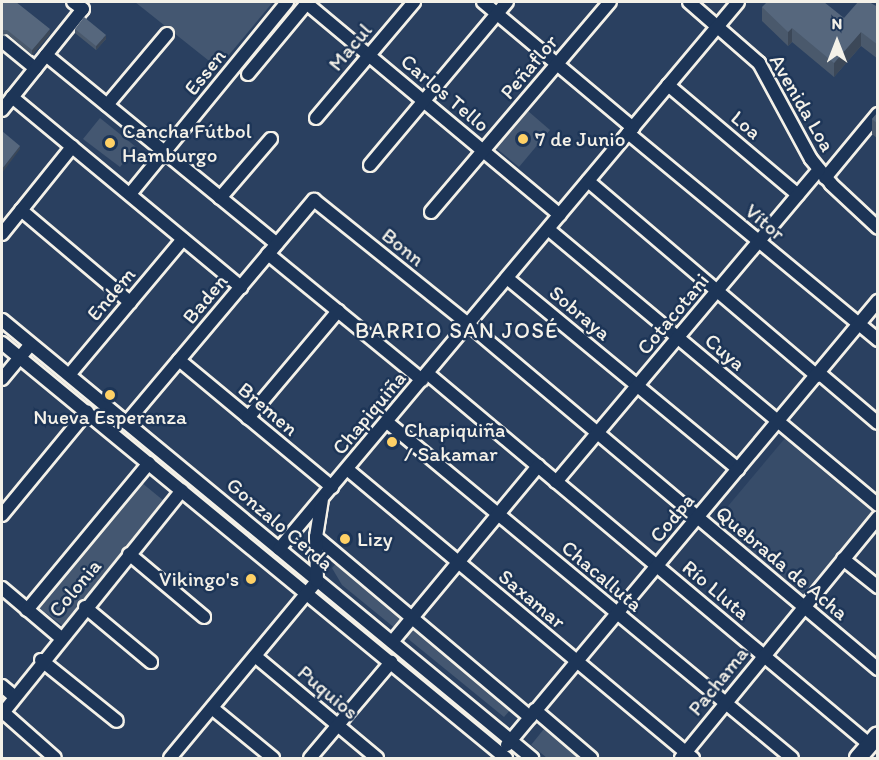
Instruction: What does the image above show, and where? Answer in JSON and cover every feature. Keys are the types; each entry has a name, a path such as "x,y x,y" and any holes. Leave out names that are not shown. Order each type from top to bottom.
{"main road":[{"path":"858,759 874,740"}],"street":[{"name":"Essen","path":"130,194 286,2"},
{"path":"248,74 306,2"},
{"name":"Carlos Tello","path":"306,2 560,215"},
{"name":"Macul","path":"316,118 414,2"},
{"name":"Vítor","path":"483,2 759,242 878,340"},
{"path":"370,165 507,2"},
{"name":"Peñaflor","path":"431,212 610,2"},
{"name":"Avenida Loa","path":"688,2 718,26 766,72 822,174 878,228"},
{"name":"Chapiquiña","path":"317,580 316,537 323,498 738,2"},
{"path":"2,110 46,55 78,5"},
{"path":"107,105 167,34"},
{"path":"2,41 35,68"},
{"path":"46,55 277,244"},
{"name":"Loa","path":"668,85 798,195"},
{"path":"12,97 241,287"},
{"name":"Cotacotani","path":"556,482 798,195 822,174 878,114"},
{"path":"220,198 271,139"},
{"path":"2,234 72,147"},
{"path":"588,181 717,291 878,423"},
{"name":"Baden","path":"126,423 314,200"},
{"name":"Bonn","path":"314,200 468,324"},
{"path":"21,210 130,302"},
{"name":"Cuya","path":"548,229 877,504"},
{"name":"Endem","path":"69,375 183,239"},
{"name":"Río Lluta","path":"268,254 538,466 764,656 874,740"},
{"name":"Sobraya","path":"507,278 738,469"},
{"name":"Codpa","path":"500,757 510,740 878,301"},
{"path":"248,418 338,311"},
{"name":"Gonzalo Cerda","path":"2,320 532,759"},
{"name":"Quebrada de Acha","path":"468,324 878,669"},
{"name":"Gonzalo Cerda","path":"2,343 307,592 500,757"},
{"path":"2,379 31,344"},
{"name":"Bremen","path":"179,360 332,487"},
{"path":"2,515 87,412"},
{"name":"Chacalluta","path":"387,422 792,759"},
{"name":"Colonia","path":"27,610 149,463"},
{"path":"392,642 538,466"},
{"name":"Saxamar","path":"347,469 686,756"},
{"name":"Colonia","path":"2,713 41,660 182,490"},
{"path":"279,549 323,498"},
{"name":"Pachama","path":"686,756 725,703 878,517"},
{"name":"Gonzalo Cerda","path":"316,537 411,618 591,759"},
{"path":"129,554 204,617"},
{"path":"843,559 878,587"},
{"path":"170,759 317,580"},
{"path":"2,588 60,637"},
{"path":"85,607 151,662"},
{"name":"Puquios","path":"255,656 377,759"},
{"path":"41,660 117,721"},
{"path":"310,759 391,662"},
{"path":"2,686 14,696"},
{"path":"212,708 273,759"},
{"path":"2,713 55,759"}],"shaded area":[{"path":"135,2 273,2 218,68"},
{"name":"7 de Junio","path":"528,111 550,130 519,167 496,148"},
{"name":"Cancha Fútbol Hamburgo","path":"100,118 136,147 120,167 83,139"},
{"path":"786,437 877,513 805,600 713,524"},
{"path":"136,478 164,501 63,626 34,604"},
{"path":"343,556 518,701 504,717 342,585 332,568"},
{"path":"548,724 582,753 578,758 547,758 531,745"}],"building":[{"path":"2,2 16,2 50,29 32,50 7,30 2,30"},
{"path":"767,2 824,2 844,18 858,2 869,2 878,7 878,45 861,32 834,63 792,28 788,32 762,7"},
{"path":"84,17 106,35 96,46 75,29"},
{"path":"878,112 878,124 872,119"},
{"path":"2,131 20,146 2,169"}],"place":[{"name":"7 de Junio","path":"523,139"},
{"name":"Cancha Fútbol Hamburgo","path":"110,143"},
{"name":"Nueva Esperanza","path":"110,395"},
{"name":"Chapiquiña / Sakamar","path":"392,442"},
{"name":"Lizy","path":"345,539"},
{"name":"Vikingo's","path":"251,579"}],"district":[{"name":"BARRIO SAN JOSÉ","path":"457,331"}]}
